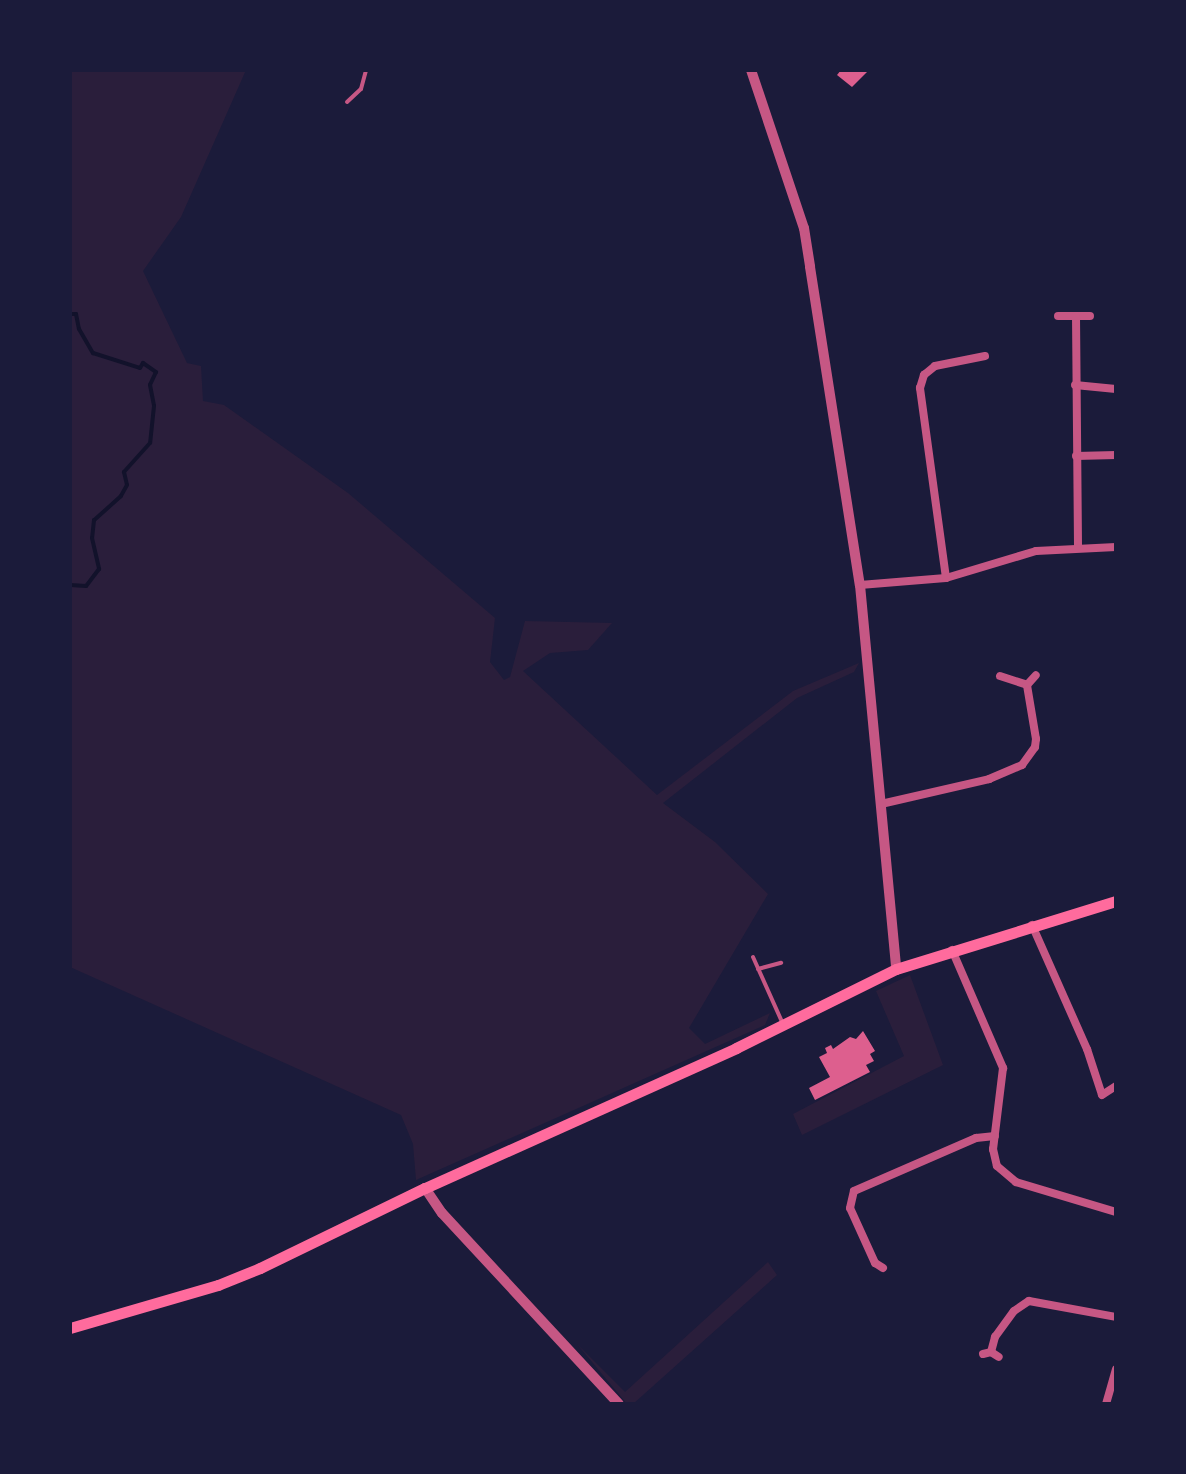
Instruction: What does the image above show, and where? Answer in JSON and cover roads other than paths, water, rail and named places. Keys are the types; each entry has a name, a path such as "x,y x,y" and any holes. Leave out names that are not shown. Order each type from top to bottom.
{"main road":[{"path":"70,1328 218,1285 783,1025 896,969 1032,924 1116,901"}],"street":[{"path":"751,70 804,228 860,585 896,969"},
{"path":"1058,316 1090,316"},
{"path":"1076,316 1078,547"},
{"path":"969,347 971,359"},
{"path":"946,578 920,388 924,375 935,366 985,356"},
{"path":"1075,385 1116,389"},
{"path":"1076,456 1116,455"},
{"path":"860,585 946,578 1023,554 1078,547 1116,547"},
{"path":"1027,685 1036,675"},
{"path":"1000,676 1027,685"},
{"path":"881,804 989,779 1022,765 1032,752 1036,739 1027,685"},
{"path":"1032,752 1044,756"},
{"path":"1032,924 1087,1049 1102,1095 1116,1086"},
{"path":"952,950 1001,1062 994,1157 1009,1178 1061,1198 1116,1212"},
{"path":"883,1268 875,1263 850,1208 854,1191 976,1138 995,1136"},
{"path":"425,1188 442,1213 619,1404"},
{"path":"991,1354 995,1337 1007,1320 1029,1301 1116,1317"},
{"path":"1106,1404 1116,1369"}],"lane":[{"path":"347,102 361,89 366,70"},
{"path":"753,957 783,1025"},
{"path":"758,969 781,963"}],"waterway":[{"path":"70,314 76,314 79,329 93,353 140,368 143,363 156,372 150,385 154,406 150,443 124,472 127,485 121,496 94,520 92,538 99,569 86,586 70,585"}]}
